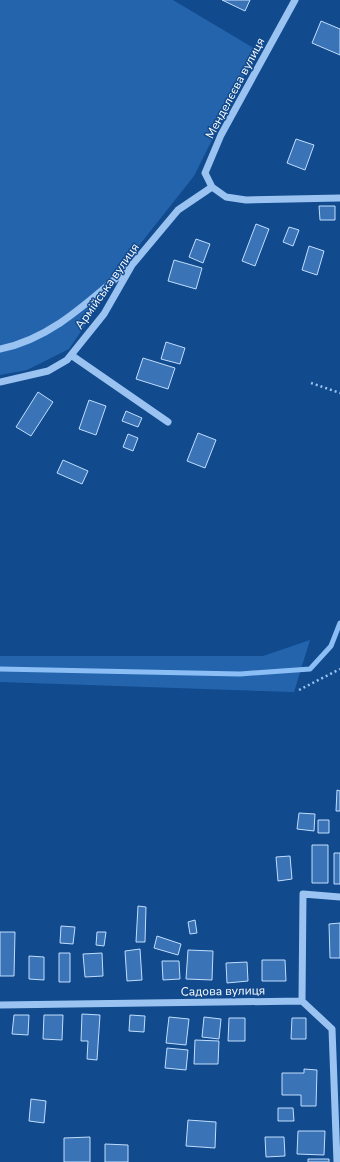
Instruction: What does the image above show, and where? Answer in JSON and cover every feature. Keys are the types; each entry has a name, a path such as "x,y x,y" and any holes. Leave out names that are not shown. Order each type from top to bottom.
{"street":[{"name":"Менделєєва вулиця","path":"212,187 205,173 221,135 295,0"},
{"path":"212,187 226,197 246,200 340,198"},
{"name":"Армійська вулиця","path":"0,382 48,370 67,360 104,314 132,265 178,210 212,187"},
{"path":"0,349 11,347 56,326 82,308 132,265"},
{"path":"71,355 168,422"},
{"path":"337,1162 332,1029 302,1001 303,894 340,897"},
{"name":"Садова вулиця","path":"0,1005 302,1001"}],"path":[{"path":"311,383 340,392"},
{"path":"299,690 340,669"}],"shaded area":[{"path":"0,0 173,0 257,50 194,176 141,243 69,349 27,370 0,375"},
{"path":"310,640 294,692 0,682 0,656 263,656"}],"building":[{"path":"222,0 250,0 245,11"},
{"path":"321,21 340,29 340,55 312,43"},
{"path":"296,139 314,145 305,170 287,163"},
{"path":"319,206 335,206 335,220 320,220"},
{"path":"256,224 269,229 255,266 242,261"},
{"path":"289,227 299,230 293,246 283,242"},
{"path":"196,239 210,244 203,263 189,257"},
{"path":"309,246 324,251 317,275 302,270"},
{"path":"174,260 202,268 196,289 168,281"},
{"path":"166,342 185,348 180,364 161,359"},
{"path":"143,358 175,368 168,389 136,379"},
{"path":"38,392 53,402 31,436 16,427"},
{"path":"89,400 106,406 96,435 79,429"},
{"path":"126,411 142,418 138,427 122,421"},
{"path":"198,433 216,440 205,468 187,461"},
{"path":"128,434 138,438 133,451 123,447"},
{"path":"63,460 88,471 82,484 57,473"},
{"path":"337,790 340,791 340,811 336,811"},
{"path":"299,813 315,814 314,831 297,829"},
{"path":"318,820 329,820 329,833 318,833"},
{"path":"312,845 328,845 328,883 312,883"},
{"path":"334,853 340,853 340,884 334,884"},
{"path":"290,856 292,879 278,881 276,857"},
{"path":"138,906 146,907 145,942 136,942"},
{"path":"195,920 197,933 190,934 188,922"},
{"path":"340,923 340,958 330,958 329,924"},
{"path":"61,926 75,927 73,944 60,943"},
{"path":"0,932 15,932 14,976 0,976"},
{"path":"97,932 106,932 104,946 96,945"},
{"path":"157,936 181,944 178,955 154,948"},
{"path":"140,949 142,980 127,981 125,951"},
{"path":"188,950 213,951 212,980 186,979"},
{"path":"59,953 70,953 70,982 59,982"},
{"path":"102,953 103,976 85,977 83,954"},
{"path":"29,956 44,957 44,980 29,979"},
{"path":"262,960 285,960 286,981 262,981"},
{"path":"162,961 179,961 180,979 163,980"},
{"path":"247,962 248,981 227,983 226,963"},
{"path":"82,1014 100,1015 97,1060 87,1059 88,1041 81,1041"},
{"path":"14,1015 29,1015 28,1035 12,1034"},
{"path":"44,1015 63,1015 62,1040 43,1039"},
{"path":"130,1015 145,1016 144,1032 129,1031"},
{"path":"169,1017 189,1019 186,1045 166,1043"},
{"path":"204,1017 221,1019 219,1039 202,1037"},
{"path":"229,1018 245,1018 245,1041 228,1041"},
{"path":"292,1018 306,1018 306,1039 291,1039"},
{"path":"195,1040 219,1041 218,1064 194,1064"},
{"path":"167,1048 188,1050 186,1070 165,1068"},
{"path":"304,1069 317,1070 316,1106 301,1106 301,1095 282,1095 282,1073 304,1073"},
{"path":"31,1099 46,1101 44,1123 29,1121"},
{"path":"278,1108 293,1108 294,1121 278,1121"},
{"path":"188,1120 216,1122 215,1148 186,1146"},
{"path":"298,1131 325,1131 324,1155 297,1154"},
{"path":"90,1137 90,1162 64,1162 64,1138"},
{"path":"265,1137 284,1137 285,1156 266,1157"},
{"path":"105,1144 128,1145 128,1162 105,1162"},
{"path":"308,1159 329,1159 329,1162 308,1162"}],"waterway":[{"path":"0,669 240,674 310,669 331,646 340,623"}]}
